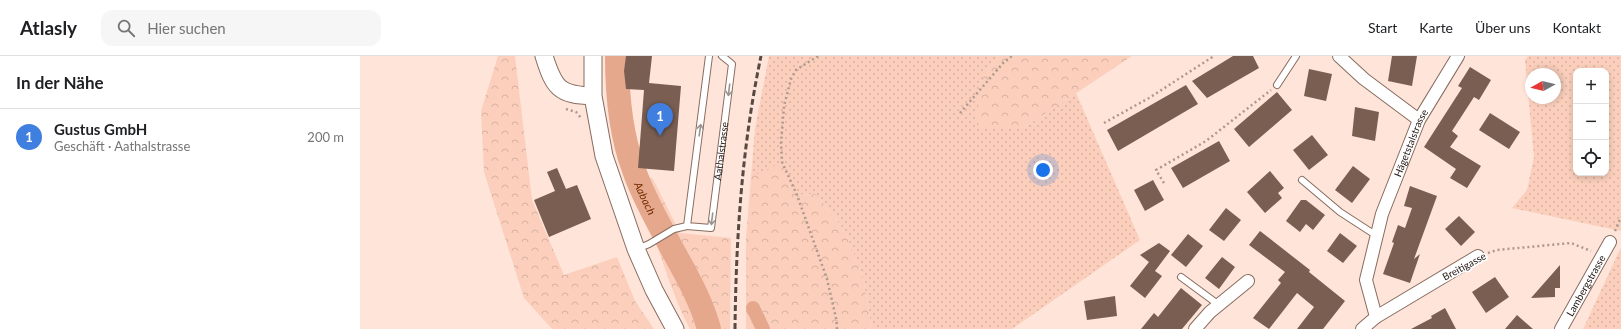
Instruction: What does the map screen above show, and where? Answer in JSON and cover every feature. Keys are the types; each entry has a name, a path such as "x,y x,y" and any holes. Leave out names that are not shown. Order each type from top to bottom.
{"main road":[{"path":"544,56 551,79 566,93 594,96"},
{"path":"593,56 594,96 604,156 636,249 654,290 675,329"}],"street":[{"path":"1339,56 1364,79 1419,120"},
{"name":"Hägetstalstrasse","path":"1376,318 1366,280 1382,214 1419,120 1458,56"},
{"name":"Lambergstrasse","path":"1561,329 1610,242"},
{"name":"Breitigasse","path":"1362,329 1376,318 1478,256"},
{"path":"1196,329 1219,305 1248,282"}],"lane":[{"path":"687,226 709,56"},
{"name":"Aathalstrasse","path":"636,249 655,241 674,229 687,226 711,228 732,64 722,56"},
{"path":"1277,85 1296,56"},
{"path":"1302,180 1340,212 1376,236"},
{"path":"1181,277 1219,305"}],"path":[{"path":"818,56 796,70 791,79 784,106 781,142 782,162 797,195 827,279 837,329"},
{"path":"960,113 1004,62 1012,56"},
{"path":"1104,124 1149,98 1214,56"},
{"path":"1164,183 1156,170 1206,141 1277,85"},
{"name":"Breitigasse","path":"1478,256 1497,250 1571,243 1603,255"}],"green space":[{"path":"498,56 515,56 532,200 564,275 617,257 635,301 654,329 552,329 524,298 484,172 481,111"},
{"path":"609,56 623,56 621,82 634,169 653,179 680,233 731,238 730,329 690,329 679,306 650,226 631,185 620,155 613,112"},
{"path":"769,56 999,56 977,85 1025,127 1076,93 1140,240 1012,329 872,329 863,278 845,231 816,194 797,195 751,177 755,129"},
{"path":"999,56 1132,56 1025,127 977,127 977,85"},
{"path":"1528,56 1621,56 1621,231 1512,208 1527,190 1534,157 1529,104 1561,104 1561,68 1526,68 1525,60"},
{"path":"782,162 797,195 816,194 845,231 863,278 872,329 746,329 746,238 751,177"},
{"path":"1621,247 1621,329 1583,329 1585,325"}],"building":[{"path":"626,56 652,56 649,83 681,86 674,171 638,168 644,90 626,89 624,71"},
{"path":"1233,56 1253,56 1259,68 1207,98 1192,81"},
{"path":"1392,56 1417,56 1412,86 1388,81"},
{"path":"1470,67 1491,80 1479,100 1474,97 1452,131 1458,136 1450,147 1481,166 1467,188 1450,178 1456,169 1424,147 1462,88 1458,86"},
{"path":"1309,69 1332,74 1326,101 1304,96"},
{"path":"1186,85 1198,104 1118,151 1107,130"},
{"path":"1277,92 1292,110 1249,147 1234,129"},
{"path":"1355,107 1379,112 1375,141 1352,136"},
{"path":"1490,113 1520,132 1509,149 1479,130"},
{"path":"1312,135 1328,155 1309,170 1293,150"},
{"path":"1219,141 1230,161 1183,188 1171,168"},
{"path":"1353,166 1370,179 1352,203 1335,190"},
{"path":"557,168 566,189 577,185 591,219 549,237 534,200 555,191 547,172"},
{"path":"1270,171 1284,188 1278,193 1282,198 1265,213 1247,192"},
{"path":"1153,180 1164,200 1145,211 1134,190"},
{"path":"1410,186 1437,196 1414,259 1420,254 1410,283 1383,274 1394,243 1392,242 1398,225 1405,228 1412,208 1404,206"},
{"path":"1301,200 1306,200 1325,215 1313,230 1306,224 1300,232 1286,221"},
{"path":"1226,208 1241,220 1224,241 1209,230"},
{"path":"1459,216 1475,232 1461,246 1445,229"},
{"path":"1260,231 1310,270 1309,272 1345,301 1323,329 1297,329 1314,307 1297,293 1269,329 1253,318 1281,283 1278,280 1285,272 1249,245"},
{"path":"1340,233 1357,246 1343,263 1327,251"},
{"path":"1188,234 1203,246 1186,267 1171,255"},
{"path":"1159,243 1170,251 1155,271 1162,276 1145,298 1130,286 1149,262 1140,255"},
{"path":"1222,257 1235,267 1219,289 1205,278"},
{"path":"1560,265 1560,288 1555,288 1555,297 1531,298"},
{"path":"1495,277 1509,297 1486,313 1472,292"},
{"path":"1181,288 1202,305 1182,329 1141,329 1154,313 1158,317"},
{"path":"1115,296 1117,316 1087,320 1084,301"},
{"path":"1445,308 1456,329 1411,329 1432,318 1431,316"},
{"path":"1517,315 1533,329 1505,329"}],"waterway":[{"name":"Aabach","path":"617,56 618,84 623,128 637,178 654,216 700,303 709,329"},
{"path":"753,308 763,329"}],"railway":[{"path":"735,329 741,192 749,124 761,56"}],"place":[{"name":"Gustus GmbH","path":"660,136"}]}
